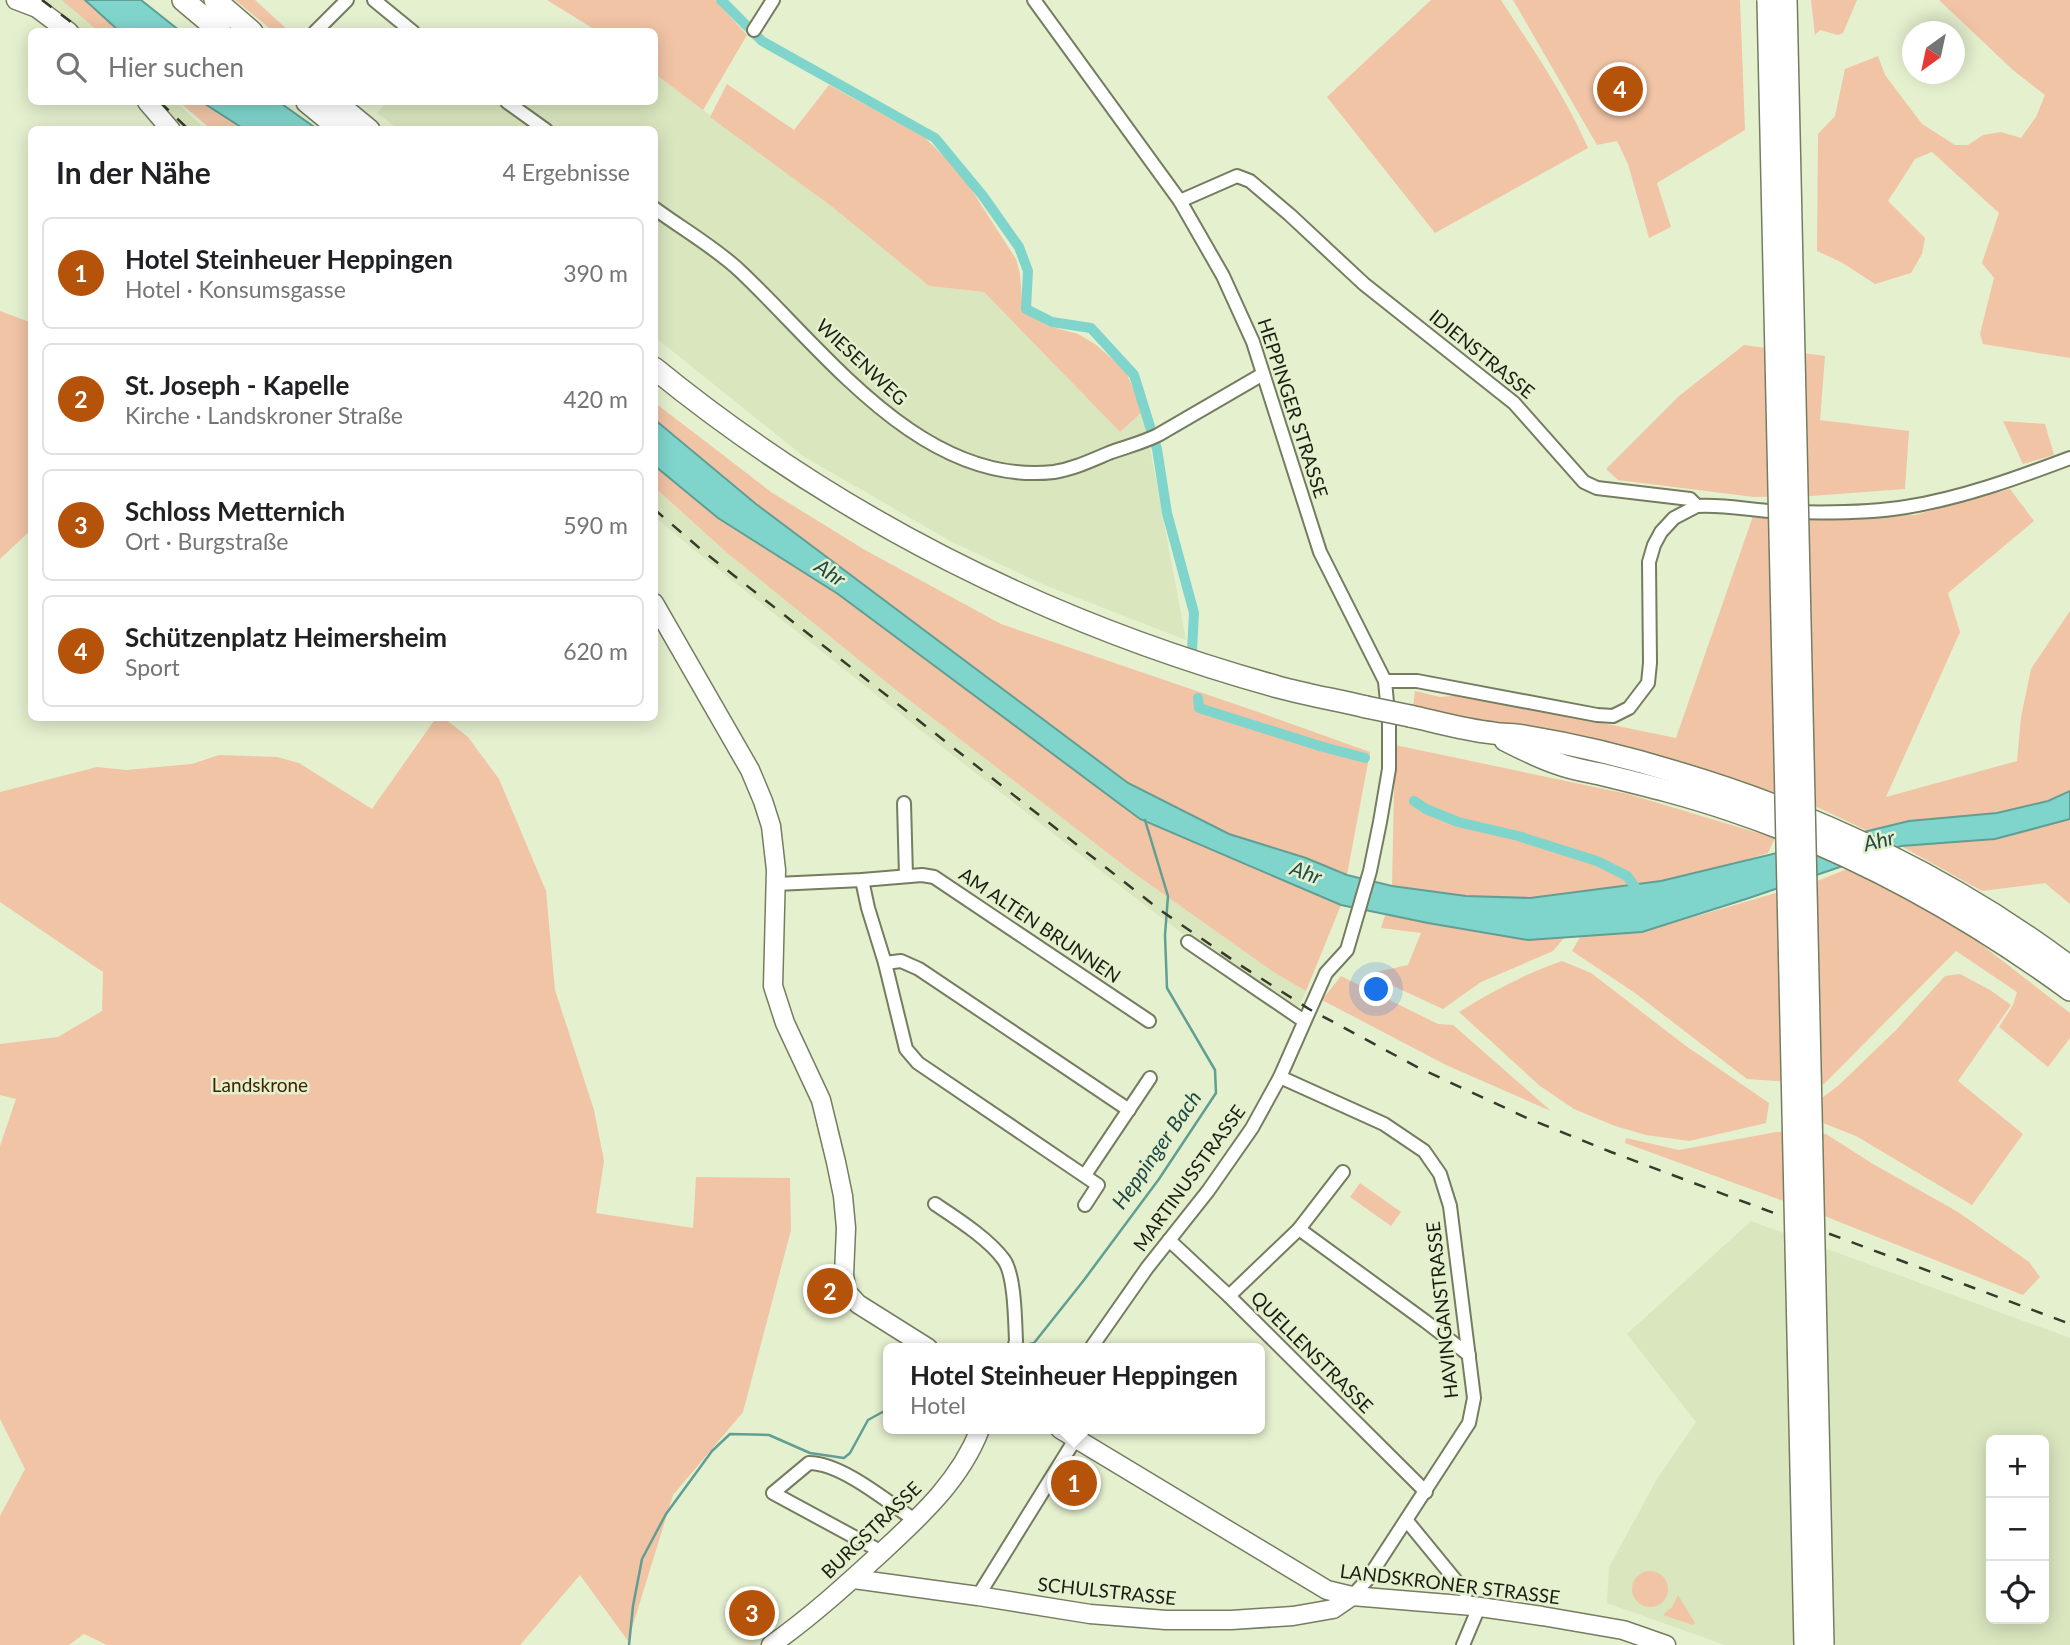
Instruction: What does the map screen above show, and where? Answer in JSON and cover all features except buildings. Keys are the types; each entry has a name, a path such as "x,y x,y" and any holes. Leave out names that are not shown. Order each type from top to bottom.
{"highway":[{"path":"183,0 216,28"},
{"path":"215,0 247,28"},
{"path":"1768,0 1805,1645"},
{"path":"1786,0 1823,1645"},
{"path":"311,105 336,126"},
{"path":"339,105 364,126"},
{"path":"658,371 730,428 790,469 911,541 1009,590 1092,626 1169,654 1281,688 1491,733 1524,736 1679,773 1740,804 1869,846 1941,884 2070,990"},
{"path":"1983,918 2070,967"}],"main road":[{"path":"16,0 37,8 64,28"},
{"path":"150,105 168,126"},
{"path":"658,610 744,759 771,826 776,884 774,986 785,1023 821,1100 836,1162 844,1196 844,1275 847,1292 858,1304 920,1343"},
{"name":"BURGSTRASSE","path":"771,1645 854,1579 916,1521 958,1471 978,1434"},
{"name":"LANDSKRONER STRASSE","path":"1079,1434 1327,1590 1352,1596 1479,1607 1623,1630 1666,1645"},
{"name":"SCHULSTRASSE","path":"854,1579 1090,1614 1166,1620 1293,1616 1334,1609 1352,1596"}],"street":[{"path":"319,28 347,0"},
{"path":"374,0 408,28"},
{"path":"754,30 774,0"},
{"name":"HEPPINGER STRASSE","path":"1034,0 1180,201 1223,276 1253,342 1320,552 1385,681 1389,747"},
{"path":"511,105 540,126"},
{"name":"IDIENSTRASSE","path":"1180,201 1237,176 1250,181 1364,284 1514,403 1584,482 1597,488 1690,499 1698,506 1787,512 1879,510 1907,507 1964,494 2070,458"},
{"name":"WIESENWEG","path":"658,211 737,269 891,418 935,446 970,463 992,469 1054,472 1083,465 1154,437 1263,374"},
{"path":"1385,681 1417,681 1597,715 1613,716 1629,708 1648,683 1649,562 1654,545 1661,532 1674,518 1698,506"},
{"name":"MARTINUSSTRASSE","path":"1093,1343 1236,1153 1280,1077 1326,973 1347,950 1370,871 1388,769 1389,747"},
{"path":"904,803 906,876"},
{"name":"AM ALTEN BRUNNEN","path":"776,884 922,875 934,877 1149,1021"},
{"path":"862,880 910,1055 1098,1185 1085,1205"},
{"path":"1188,942 1304,1021"},
{"path":"885,963 901,961 919,969 1129,1110"},
{"name":"HAVINGANSTRASSE","path":"1280,1077 1384,1124 1424,1151 1440,1174 1450,1206 1474,1398 1469,1423 1407,1521 1367,1580 1352,1596"},
{"path":"1085,1175 1150,1078"},
{"path":"1229,1296 1299,1229 1343,1172"},
{"path":"935,1205 991,1246 1005,1262 1013,1293 1015,1343"},
{"path":"1299,1229 1469,1355"},
{"name":"QUELLENSTRASSE","path":"1169,1240 1426,1492"},
{"path":"978,1596 1076,1434"},
{"path":"882,1552 773,1493 809,1463 820,1463 842,1471 916,1521"},
{"path":"1407,1521 1466,1593"},
{"path":"1462,1645 1479,1607"}],"shaded area":[{"path":"34,0 65,0 98,28 74,28"},
{"path":"658,76 831,206 929,286 984,292 1120,432 1143,411 1186,640 1047,586 952,542 803,456 658,339 658,126 394,126 377,113 384,105 658,105"},
{"path":"161,105 179,105 202,126 182,126"},
{"path":"658,492 726,552 891,686 1131,871 1275,973 1306,991 1296,1012 1151,910 658,520"},
{"path":"1751,1221 2070,1338 2070,1645 1725,1645 1607,1603 1609,1567 1657,1479 1696,1422 1627,1334"}],"green space":[{"path":"62,0 85,0 116,28 95,28"},
{"path":"235,0 255,0 286,28 269,28"},
{"path":"547,0 715,0 747,35 703,110 658,76 658,28 592,28"},
{"path":"1431,0 1501,0 1559,91 1588,148 1435,233 1327,97"},
{"path":"1513,0 1740,0 1745,130 1657,183 1671,227 1649,238 1628,164 1617,141 1597,145"},
{"path":"1811,0 1857,0 1843,33 1838,35 1820,30 1815,35"},
{"path":"1939,0 2070,0 2070,358 1983,344 1980,334 1994,278 1982,263 1999,213 1932,152 1915,159 1888,201 1925,238 1922,254 1911,273 1875,284 1841,262 1817,251 1818,134 1835,116 1845,69 1878,56 1885,75 1922,124 1955,145 1968,145 1983,135 2001,132 2021,138 2036,117 2045,95 2014,71 1965,25 1965,21 1961,21"},
{"path":"727,84 794,130 829,85 924,137 960,172 1016,259 1023,312 1048,326 1078,334 1095,344 1125,370 1143,411 1120,432 984,292 929,286 831,206 710,117"},
{"path":"183,105 207,105 239,126 207,126"},
{"path":"0,311 28,322 28,533 0,559"},
{"path":"1744,345 1825,356 1820,420 1909,431 1905,489 1754,497 1618,480 1606,469 1679,396"},
{"path":"658,405 771,492 865,550 1001,624 1370,752 1347,875 1306,858 1229,834 1128,783 756,504 658,422"},
{"path":"2003,421 2045,424 2054,455 2023,464"},
{"path":"658,468 718,518 838,594 1140,819 1341,905 1306,991 1275,973 1131,871 891,686 726,552 658,491"},
{"path":"2010,489 2034,521 1948,593 1960,632 1886,797 2017,761 2021,717 2031,669 2070,611 2070,791 2043,802 1997,813 1909,821 1868,831 1819,808 1681,761 1413,706 1415,691 1440,697 1465,695 1676,738 1753,516 1915,515"},
{"name":"Landskrone","path":"434,721 448,721 468,737 499,779 546,891 555,990 594,1110 604,1161 596,1213 693,1228 696,1177 790,1178 791,1230 743,1412 673,1495 628,1641 580,1575 520,1645 107,1645 84,1634 69,1645 0,1645 0,1516 25,1469 0,1419 0,1146 16,1099 0,1095 0,1044 58,1037 102,1011 103,972 0,902 0,792 97,767 126,770 192,764 219,755 277,757 299,763 372,809"},
{"path":"1395,745 1628,794 1775,838 1768,853 1713,870 1661,881 1530,898 1466,896 1392,886"},
{"path":"2070,819 2070,904 2045,883 1982,891 1901,846 1995,839"},
{"path":"1847,869 1916,903 1969,935 2070,1013 2070,1038 2048,1067 1999,1027 2013,1005 2017,992 1956,951 1824,1084 1747,1079 1635,993 1572,951 1580,937 1642,932 1820,880"},
{"path":"1385,915 1528,940 1564,938 1553,951 1481,982 1443,1009 1367,974 1408,965 1421,933 1381,928"},
{"path":"1562,961 1591,973 1686,1046 1769,1103 1766,1123 1689,1141 1646,1135 1615,1126 1574,1109 1540,1086 1459,1012 1509,984"},
{"path":"1960,974 2011,1005 1958,1081 2023,1134 1972,1205 1856,1136 1800,1114 1838,1086 1896,1030 1945,976"},
{"path":"1341,976 1438,1024 1453,1025 1551,1111 1446,1065 1322,1000"},
{"path":"1776,1132 1826,1134 1958,1212 2029,1262 2040,1277 2023,1295 1827,1217 1625,1143 1626,1138 1679,1150"},
{"path":"1360,1183 1401,1212 1391,1226 1350,1197"},
{"path":"1650,1571 1663,1576 1668,1589 1663,1602 1650,1607 1637,1602 1632,1589 1637,1576"},
{"path":"1678,1595 1695,1623 1693,1625 1663,1615 1672,1607"}],"water":[{"path":"85,0 141,0 176,28 116,28"},
{"path":"207,105 283,105 313,126 239,126"},
{"name":"Ahr","path":"658,422 756,504 1128,783 1229,834 1306,858 1347,875 1392,886 1466,896 1530,898 1661,881 1909,821 1997,813 2048,801 2070,791 2070,819 1995,839 1901,846 1642,932 1528,940 1341,905 1140,819 838,594 718,518 658,468"}],"waterway":[{"path":"721,0 762,41 935,138 983,196 1019,247 1028,271 1026,309 1052,322 1091,328 1134,375 1157,449 1167,513 1194,613 1192,650"},
{"path":"1198,698 1199,708 1365,758"},
{"path":"1414,801 1458,822 1518,836 1597,861 1627,876 1641,895"},
{"name":"Heppinger Bach","path":"1034,1343 1159,1179 1216,1093 1215,1070 1167,988 1165,935 1168,896 1145,820"},
{"name":"Heppinger Bach","path":"629,1645 642,1559 666,1514 712,1451 730,1434 769,1435 810,1453 844,1458 850,1453 868,1420 883,1412"}],"railway":[{"path":"42,0 79,28"},
{"path":"163,105 185,126"},
{"path":"658,512 704,552 1160,910 1309,1009 1419,1068 1527,1118 2070,1324"}],"place":[{"name":"Schützenplatz Heimersheim","path":"1620,89"},
{"name":"St. Joseph - Kapelle","path":"830,1291"},
{"name":"Hotel Steinheuer Heppingen","path":"1074,1483"},
{"name":"Schloss Metternich","path":"752,1613"}]}
